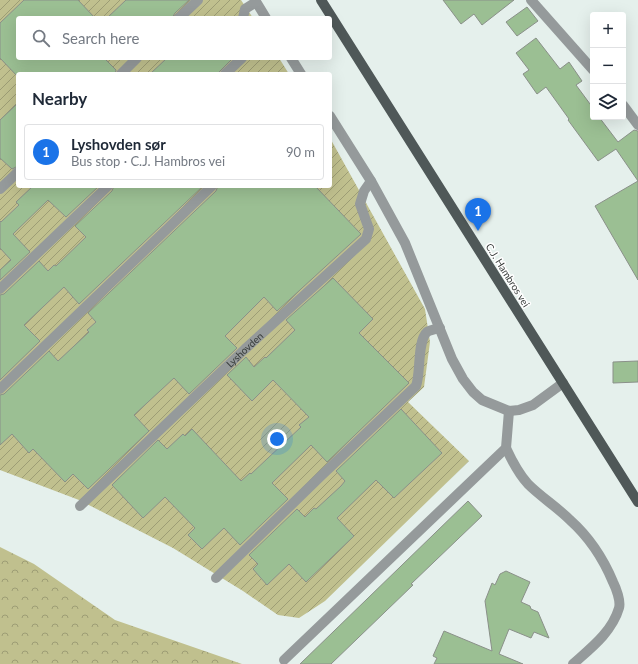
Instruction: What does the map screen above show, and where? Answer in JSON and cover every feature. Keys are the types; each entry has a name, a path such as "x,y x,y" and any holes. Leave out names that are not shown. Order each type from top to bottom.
{"main road":[{"name":"C.J. Hambros vei","path":"321,0 331,16"},
{"name":"C.J. Hambros vei","path":"332,17 638,502"}],"street":[{"path":"181,16 198,0"},
{"path":"531,0 590,67"},
{"path":"244,16 245,10 255,1 265,16"},
{"path":"123,72 136,60"},
{"path":"227,72 240,60"},
{"path":"292,60 298,72"},
{"path":"626,109 638,125"},
{"path":"332,119 371,181 405,243 452,359 463,379 473,392 482,400 509,411 519,410 533,405 563,383"},
{"path":"0,189 16,174"},
{"name":"Lyshovden","path":"80,506 245,349 366,239 369,229 360,204 364,191 371,181"},
{"path":"0,289 106,188"},
{"path":"0,389 210,188"},
{"path":"216,578 416,386 419,378 422,342 427,332 440,328"},
{"path":"509,411 506,448 513,465 529,484 571,520 584,534 598,553 609,572 616,589 620,607 605,634 573,664"},
{"path":"284,660 506,448"}],"green space":[{"path":"0,0 241,0 252,16 16,16 16,60 280,60 288,72 16,72 16,188 332,188 332,142 425,309 430,342 424,387 408,402 469,461 325,601 299,618 278,615 243,591 173,548 79,500 0,470"},
{"path":"0,547 34,564 115,620 242,664 0,664"}],"building":[{"path":"24,0 78,0 93,16 16,16 16,60 106,60 116,70 116,72 16,72 16,75 0,58 0,23"},
{"path":"126,0 189,0 173,16 109,16"},
{"path":"443,0 514,0 482,25 474,14 461,24"},
{"path":"527,7 538,21 517,36 506,22"},
{"path":"536,38 560,69 569,62 582,81 576,85 590,104 590,120 601,120 618,142 634,130 638,131 638,181 616,149 598,161 546,87 537,94 523,74 529,70 516,53"},
{"path":"165,60 231,60 219,72 152,72"},
{"path":"16,105 16,167 12,169 0,158 0,120"},
{"path":"638,181 638,280 595,206"},
{"path":"31,188 97,188 66,217 48,200 13,234 30,252 0,280 0,270 11,260 0,248 0,221 1,222 19,205 16,202"},
{"path":"113,188 201,188 79,304 64,287 24,325 40,341 0,380 0,295 4,294 39,261 48,271 54,265 56,266 86,237 75,226 112,191"},
{"path":"217,188 317,188 361,234 277,311 264,297 225,336 237,348 189,394 174,378 134,415 149,431 88,489 73,474 65,482 33,449 29,453 12,434 0,445 0,395 4,394 49,351 58,361 89,332 87,330 96,322 88,313 216,191"},
{"path":"333,278 373,319 359,333 409,383 327,462 311,445 272,483 288,499 240,545 224,528 202,549 188,535 195,528 165,497 143,518 112,485 158,440 167,449 183,434 185,436 192,429 241,481 250,473 251,474 301,427 299,425 309,417 273,380 252,401 227,375 246,357 254,367 265,357 266,358 295,330 286,320"},
{"path":"638,361 638,382 613,383 613,362"},
{"path":"401,409 442,453 394,498 376,480 337,518 354,536 306,582 289,564 267,585 253,569 258,564 249,555 297,509 305,517 341,486 345,481 336,471"},
{"path":"468,501 482,516 411,584 413,585 331,664 300,664"},
{"path":"506,571 530,582 521,602 538,612 549,638 534,632 531,638 509,629 499,654 523,664 434,664 437,658 433,656 444,631 492,651 485,601 492,583 495,585 500,574"}],"place":[{"name":"Lyshovden sør","path":"478,231"}]}
